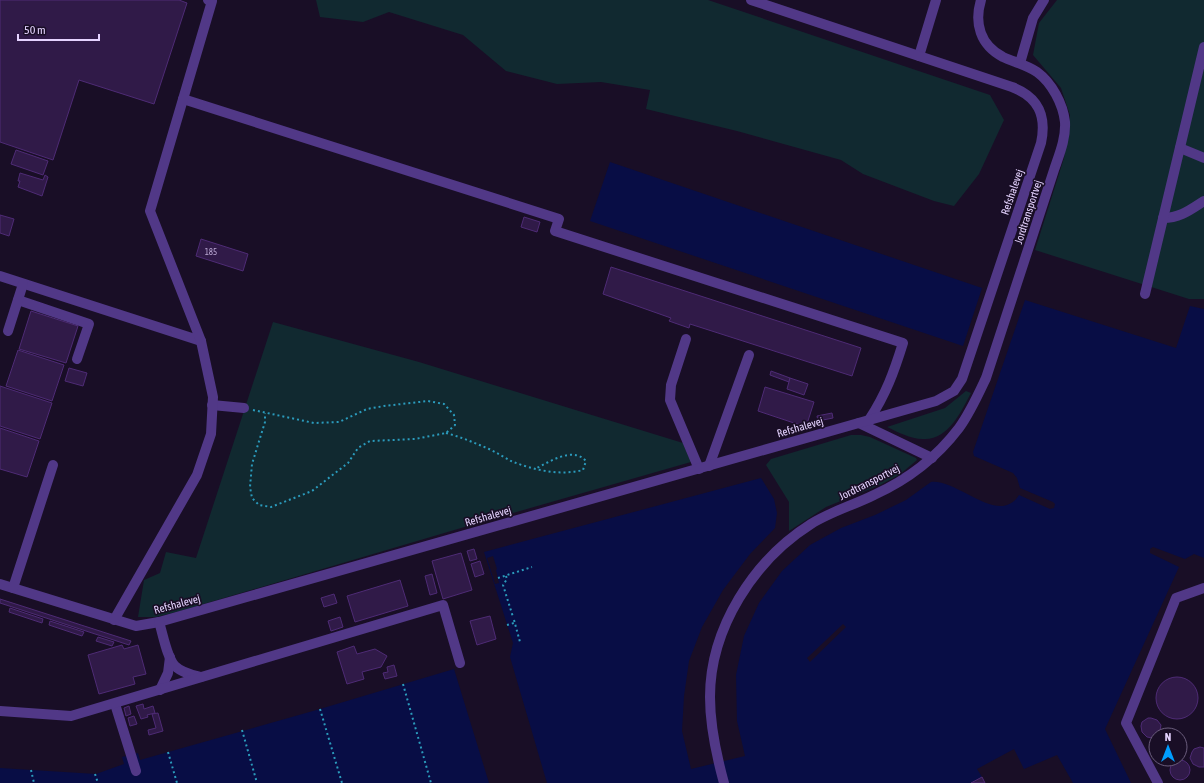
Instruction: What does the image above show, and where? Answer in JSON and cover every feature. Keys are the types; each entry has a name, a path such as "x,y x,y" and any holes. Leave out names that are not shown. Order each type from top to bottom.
{"street":[{"path":"114,620 197,475 211,434 213,397 201,341 150,211 212,1 208,0"},
{"name":"Refshalevej","path":"0,584 136,626 159,622 864,422 936,401 954,391 962,379 1041,143 1044,131 1043,118 1038,107 1031,97 1023,91 751,0"},
{"path":"919,56 936,0"},
{"name":"Jordtransportvej","path":"724,783 718,762 712,730 710,696 714,663 722,633 737,601 747,585 765,562 800,532 812,523 876,494 908,476 932,458 959,428 973,405 986,378 1064,142 1065,122 1055,94 1037,73 1020,63 1003,57 990,48 983,38 978,25 978,11 981,0"},
{"path":"1020,63 1033,18 1044,0"},
{"path":"1145,294 1204,47"},
{"path":"183,99 559,219 555,231 903,343 890,383 878,407 864,422 932,458"},
{"path":"1180,148 1204,158"},
{"path":"1163,218 1173,218 1188,212 1204,201"},
{"path":"0,276 201,341"},
{"path":"8,331 23,284"},
{"path":"18,300 89,324 77,359"},
{"path":"686,339 671,385 670,400 704,467"},
{"path":"704,467 749,355"},
{"path":"212,405 244,408"},
{"path":"13,588 53,465"},
{"path":"1158,783 1126,723 1176,598 1204,588"},
{"path":"0,711 71,716 443,605 460,663"},
{"path":"159,622 170,657 175,666 183,672 202,678"},
{"path":"160,690 168,673 170,657"},
{"path":"115,704 136,771"}],"path":[{"path":"244,408 314,423 339,422 367,409 428,401 444,404 454,416 455,425 446,432 414,439 370,441 358,448 348,463 312,491 270,507 259,505 252,498 250,487 252,464 265,422 265,413"},
{"path":"446,432 469,440 512,461 535,469 553,473 573,473 583,470 586,461 582,457 574,454 535,469"},
{"path":"498,578 532,567"},
{"path":"506,576 507,579 503,585 520,642"},
{"path":"507,625 514,620"},
{"path":"403,684 431,783"},
{"path":"320,709 342,783"},
{"path":"242,730 257,783"},
{"path":"168,752 177,783"},
{"path":"31,770 34,783"},
{"path":"96,774 98,783"}],"shaded area":[{"path":"316,0 708,0 990,95 1004,120 979,174 954,206 934,201 863,174 841,160 737,131 646,109 650,90 601,82 557,84 506,71 463,35 389,12 363,22 320,17"},
{"path":"1057,0 1204,0 1204,299 1189,299 1035,250 1064,158 1070,115 1061,88 1033,55 1039,23"},
{"path":"610,162 982,288 963,346 590,221"},
{"path":"1025,300 1176,348 1190,306 1204,309 1204,558 1194,554 1185,559 1153,547 1150,549 1150,553 1179,567 1105,729 1131,783 1073,783 1057,755 1024,769 1014,749 977,769 982,777 970,783 547,783 510,657 513,643 484,552 761,478 774,499 777,513 775,528 750,554 723,590 702,627 689,661 684,696 682,731 691,769 745,756 737,721 736,675 744,636 759,603 782,571 810,545 841,528 875,515 906,500 931,482 942,483 953,487 989,504 1001,506 1011,504 1019,495 1050,509 1054,508 1055,504 1053,502 1020,488 1017,478 1013,473 974,456 973,452"},
{"path":"273,322 419,362 683,443 691,462 180,611 156,617 138,617 144,580 160,573 166,552 196,558"},
{"path":"966,391 971,393 959,415 948,429 933,438 915,438 887,427 945,408"},
{"path":"851,435 870,437 916,458 917,460 899,475 880,485 826,507 789,531 789,502 766,465 771,459"},
{"path":"454,669 489,783 0,783 0,768 96,774 124,764 122,757 138,753 140,760"}],"pier":[{"path":"493,556 499,583 495,584 487,558"},
{"path":"843,624 846,627 810,662 807,658"}],"building":[{"path":"0,0 179,0 187,3 154,104 79,80 53,160 0,142"},
{"path":"16,150 48,161 43,175 11,164"},
{"path":"20,173 43,180 45,175 48,177 42,196 18,187"},
{"path":"0,215 14,219 9,236 0,233"},
{"path":"524,217 540,222 537,232 521,227"},
{"path":"201,239 248,254 243,271 196,256"},
{"path":"611,267 861,348 852,376 690,324 689,328 669,321 671,318 603,294"},
{"path":"31,311 78,326 66,363 19,349"},
{"path":"18,350 64,365 52,401 6,386"},
{"path":"69,368 87,373 83,386 65,381"},
{"path":"771,371 790,378 789,382 770,375"},
{"path":"790,378 808,384 804,395 787,389"},
{"path":"0,386 52,403 40,439 0,426"},
{"path":"765,387 814,402 806,427 758,411"},
{"path":"832,413 833,418 818,421 817,416"},
{"path":"0,428 39,441 27,477 0,469"},
{"path":"474,549 477,559 470,561 467,551"},
{"path":"461,553 472,590 443,599 432,561"},
{"path":"480,561 484,574 475,577 471,564"},
{"path":"432,574 437,593 430,595 425,576"},
{"path":"400,580 408,606 355,622 347,596"},
{"path":"334,594 337,603 324,607 321,598"},
{"path":"0,599 131,641 129,645 0,603"},
{"path":"10,608 43,619 42,623 9,612"},
{"path":"490,616 496,639 477,645 470,621"},
{"path":"340,617 343,627 331,631 328,621"},
{"path":"50,621 84,632 82,636 49,625"},
{"path":"98,637 114,642 112,646 96,641"},
{"path":"122,645 124,649 138,645 146,674 133,677 135,684 99,694 88,655"},
{"path":"354,646 357,654 375,649 387,656 381,667 362,672 364,679 347,684 337,652"},
{"path":"394,665 397,676 385,679 383,673 388,672 387,667"},
{"path":"1173,677 1181,677 1189,680 1195,686 1198,698 1195,710 1189,716 1181,719 1173,719 1165,716 1159,710 1156,702 1156,694 1159,686 1165,680"},
{"path":"143,704 144,709 153,706 155,713 147,715 148,717 141,719 136,706"},
{"path":"129,706 131,714 126,716 124,708"},
{"path":"158,713 163,731 149,735 148,730 156,728 152,714"},
{"path":"134,716 137,724 130,726 128,718"},
{"path":"1148,718 1151,718 1157,720 1161,725 1161,727 1148,727 1147,737 1142,732 1142,722"},
{"path":"1200,747 1204,748 1204,767 1199,767 1193,764 1190,758 1194,749"},
{"path":"1188,764 1189,774 1184,779 1176,779 1171,774 1171,767 1188,767"},
{"path":"982,777 985,783 971,783"}]}
